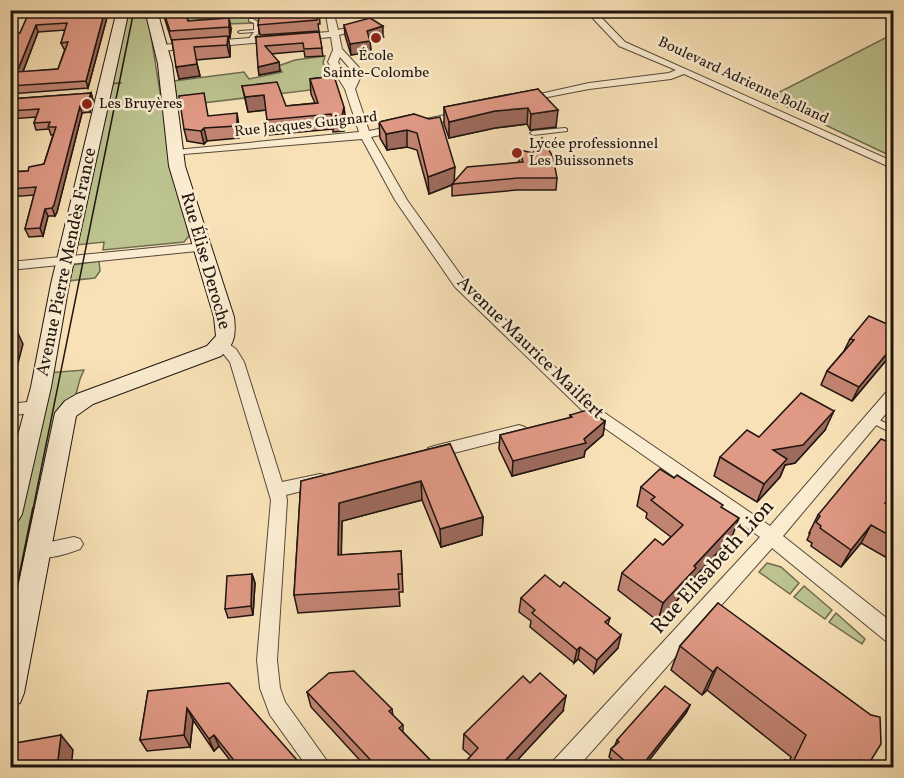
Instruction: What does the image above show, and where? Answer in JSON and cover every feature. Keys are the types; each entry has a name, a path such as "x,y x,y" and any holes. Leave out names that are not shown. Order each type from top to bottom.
{"main road":[{"name":"Avenue Pierre Mendès France","path":"10,514 36,407 66,261 123,10"},
{"name":"Rue Élise Deroche","path":"10,693 66,413 85,399 214,351 227,339 224,317 176,153 162,88 151,10"}],"street":[{"name":"Avenue Maurice Mailfert","path":"329,10 338,50 358,72 350,89"},
{"name":"Boulevard Adrienne Bolland","path":"589,10 616,38 630,48 684,70 894,166"},
{"path":"157,48 333,34 376,23"},
{"name":"Avenue Maurice Mailfert","path":"338,50 333,62 350,89 365,135 400,200 460,284 594,413 772,536 789,553 894,636"},
{"path":"512,103 590,86 671,76 684,70"},
{"name":"Rue Jacques Guignard","path":"176,153 365,135 478,110"},
{"path":"10,266 203,247"},
{"path":"223,345 237,362 278,490 267,660 270,688 277,708 321,768"},
{"name":"Rue Elisabeth Lion","path":"562,768 772,536 894,393"},
{"path":"10,410 36,407"},
{"path":"572,418 594,413"},
{"path":"413,457 538,427"},
{"path":"278,490 334,476"},
{"path":"37,551 74,543"}],"lane":[{"path":"250,20 256,22 256,31 252,41"},
{"path":"240,32 265,30"},
{"path":"533,133 565,130"},
{"path":"871,419 894,431"}],"green space":[{"path":"318,10 260,23 226,24 231,28 195,31 185,13 163,11"},
{"path":"127,11 147,11 160,92 189,236 184,242 103,250 104,242 76,245 111,84 122,83 111,83"},
{"path":"893,34 893,157 768,98"},
{"path":"325,56 323,63 336,87 178,106 174,81 244,72 249,79 282,72 278,66 295,60"},
{"path":"99,261 100,271 95,278 67,281 73,265"},
{"path":"84,370 27,577 11,579 11,544 46,383 46,373"},
{"path":"767,563 781,567 799,583 790,594 759,572"},
{"path":"804,586 832,610 825,619 794,597"},
{"path":"836,613 865,639 862,644 829,622"}],"building":[{"path":"30,10 105,10 86,81 10,86 10,34 20,33","holes":["67,23 61,43 68,42 58,69 17,72 36,25"]},
{"path":"163,10 184,10 188,21 229,18 229,27 170,31"},
{"path":"287,10 319,10 319,14 317,14 317,20 258,25 259,16 287,14"},
{"path":"370,18 383,26 367,31 370,41 350,44 344,25"},
{"path":"319,32 322,48 304,49 303,43 265,46 279,62 258,67 256,37"},
{"path":"228,36 227,45 194,47 197,64 176,67 172,40"},
{"path":"334,76 344,107 342,116 332,117 331,114 267,120 264,95 245,97 242,86 277,82 286,106 318,103 310,79"},
{"path":"538,89 558,110 531,114 528,108 495,111 449,122 444,107"},
{"path":"91,93 87,105 80,106 54,205 52,208 45,209 40,228 25,229 36,187 10,189 10,172 28,171 29,167 44,164 56,127 48,127 50,122 34,123 39,109 10,111 10,99"},
{"path":"204,93 208,116 237,113 237,126 204,128 201,131 184,129 179,96"},
{"path":"414,114 429,119 440,117 455,167 428,177 417,133 407,130 386,134 379,122"},
{"path":"542,138 553,157 557,178 518,178 452,184 467,167 523,162 520,150 533,153"},
{"path":"869,316 894,327 894,345 859,387 827,371 854,340 850,339"},
{"path":"14,325 10,340 10,326"},
{"path":"801,393 834,411 803,445 773,450 787,459 764,484 720,457 747,430 759,437"},
{"path":"587,410 605,421 584,439 586,443 513,461 500,435 572,417 570,415"},
{"path":"881,439 894,444 894,493 885,503 894,508 894,538 871,525 851,550 820,528 821,526 816,522 820,516 818,515"},
{"path":"450,444 483,517 440,529 421,481 339,503 338,555 401,551 402,574 398,574 399,589 294,595 301,481"},
{"path":"660,469 674,478 677,475 739,518 663,603 622,573 655,539 663,545 683,525 651,500 655,497 641,487"},
{"path":"252,574 251,606 225,609 227,576"},
{"path":"545,575 560,587 564,582 610,618 605,622 621,635 597,660 580,647 577,650 532,613 535,610 521,598"},
{"path":"718,603 871,715 880,717 881,744 868,765 861,760 858,768 781,768 785,760 792,764 806,735 717,667 713,672 680,646"},
{"path":"354,671 392,709 389,711 403,725 399,728 438,768 378,768 307,692 329,673"},
{"path":"540,673 566,696 498,768 460,768 478,748 464,734 523,676 530,683"},
{"path":"229,683 304,768 240,768 214,735 209,739 187,708 184,735 140,740 148,691"},
{"path":"665,686 690,705 640,768 619,768 625,761 611,749"},
{"path":"61,735 57,768 10,768 10,744"}],"tram line":[{"path":"33,509 134,10"},
{"path":"10,622 33,508"}],"place":[{"name":"École Sainte-Colombe","path":"376,38"},
{"name":"Les Bruyères","path":"87,104"},
{"name":"Lycée professionnel Les Buissonnets","path":"517,153"}]}
